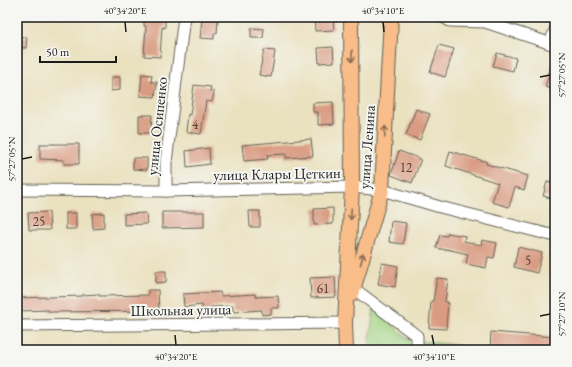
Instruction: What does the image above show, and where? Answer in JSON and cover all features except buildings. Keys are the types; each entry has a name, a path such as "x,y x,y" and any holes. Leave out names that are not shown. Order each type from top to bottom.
{"main road":[{"name":"улица Ленина","path":"346,350 345,323 352,188 352,17"},
{"name":"улица Ленина","path":"345,323 353,288 382,190 391,17"}],"street":[{"name":"улица Осипенко","path":"166,191 166,162 184,17"},
{"path":"444,17 450,20 485,22 552,44 555,30"},
{"name":"улица Клары Цеткин","path":"17,190 166,191 352,188 382,190 440,207 555,236"},
{"path":"353,288 417,336 417,350"},
{"name":"Школьная улица","path":"17,326 345,323"}],"green space":[{"path":"374,308 409,340 481,348 481,350 370,350"}]}
